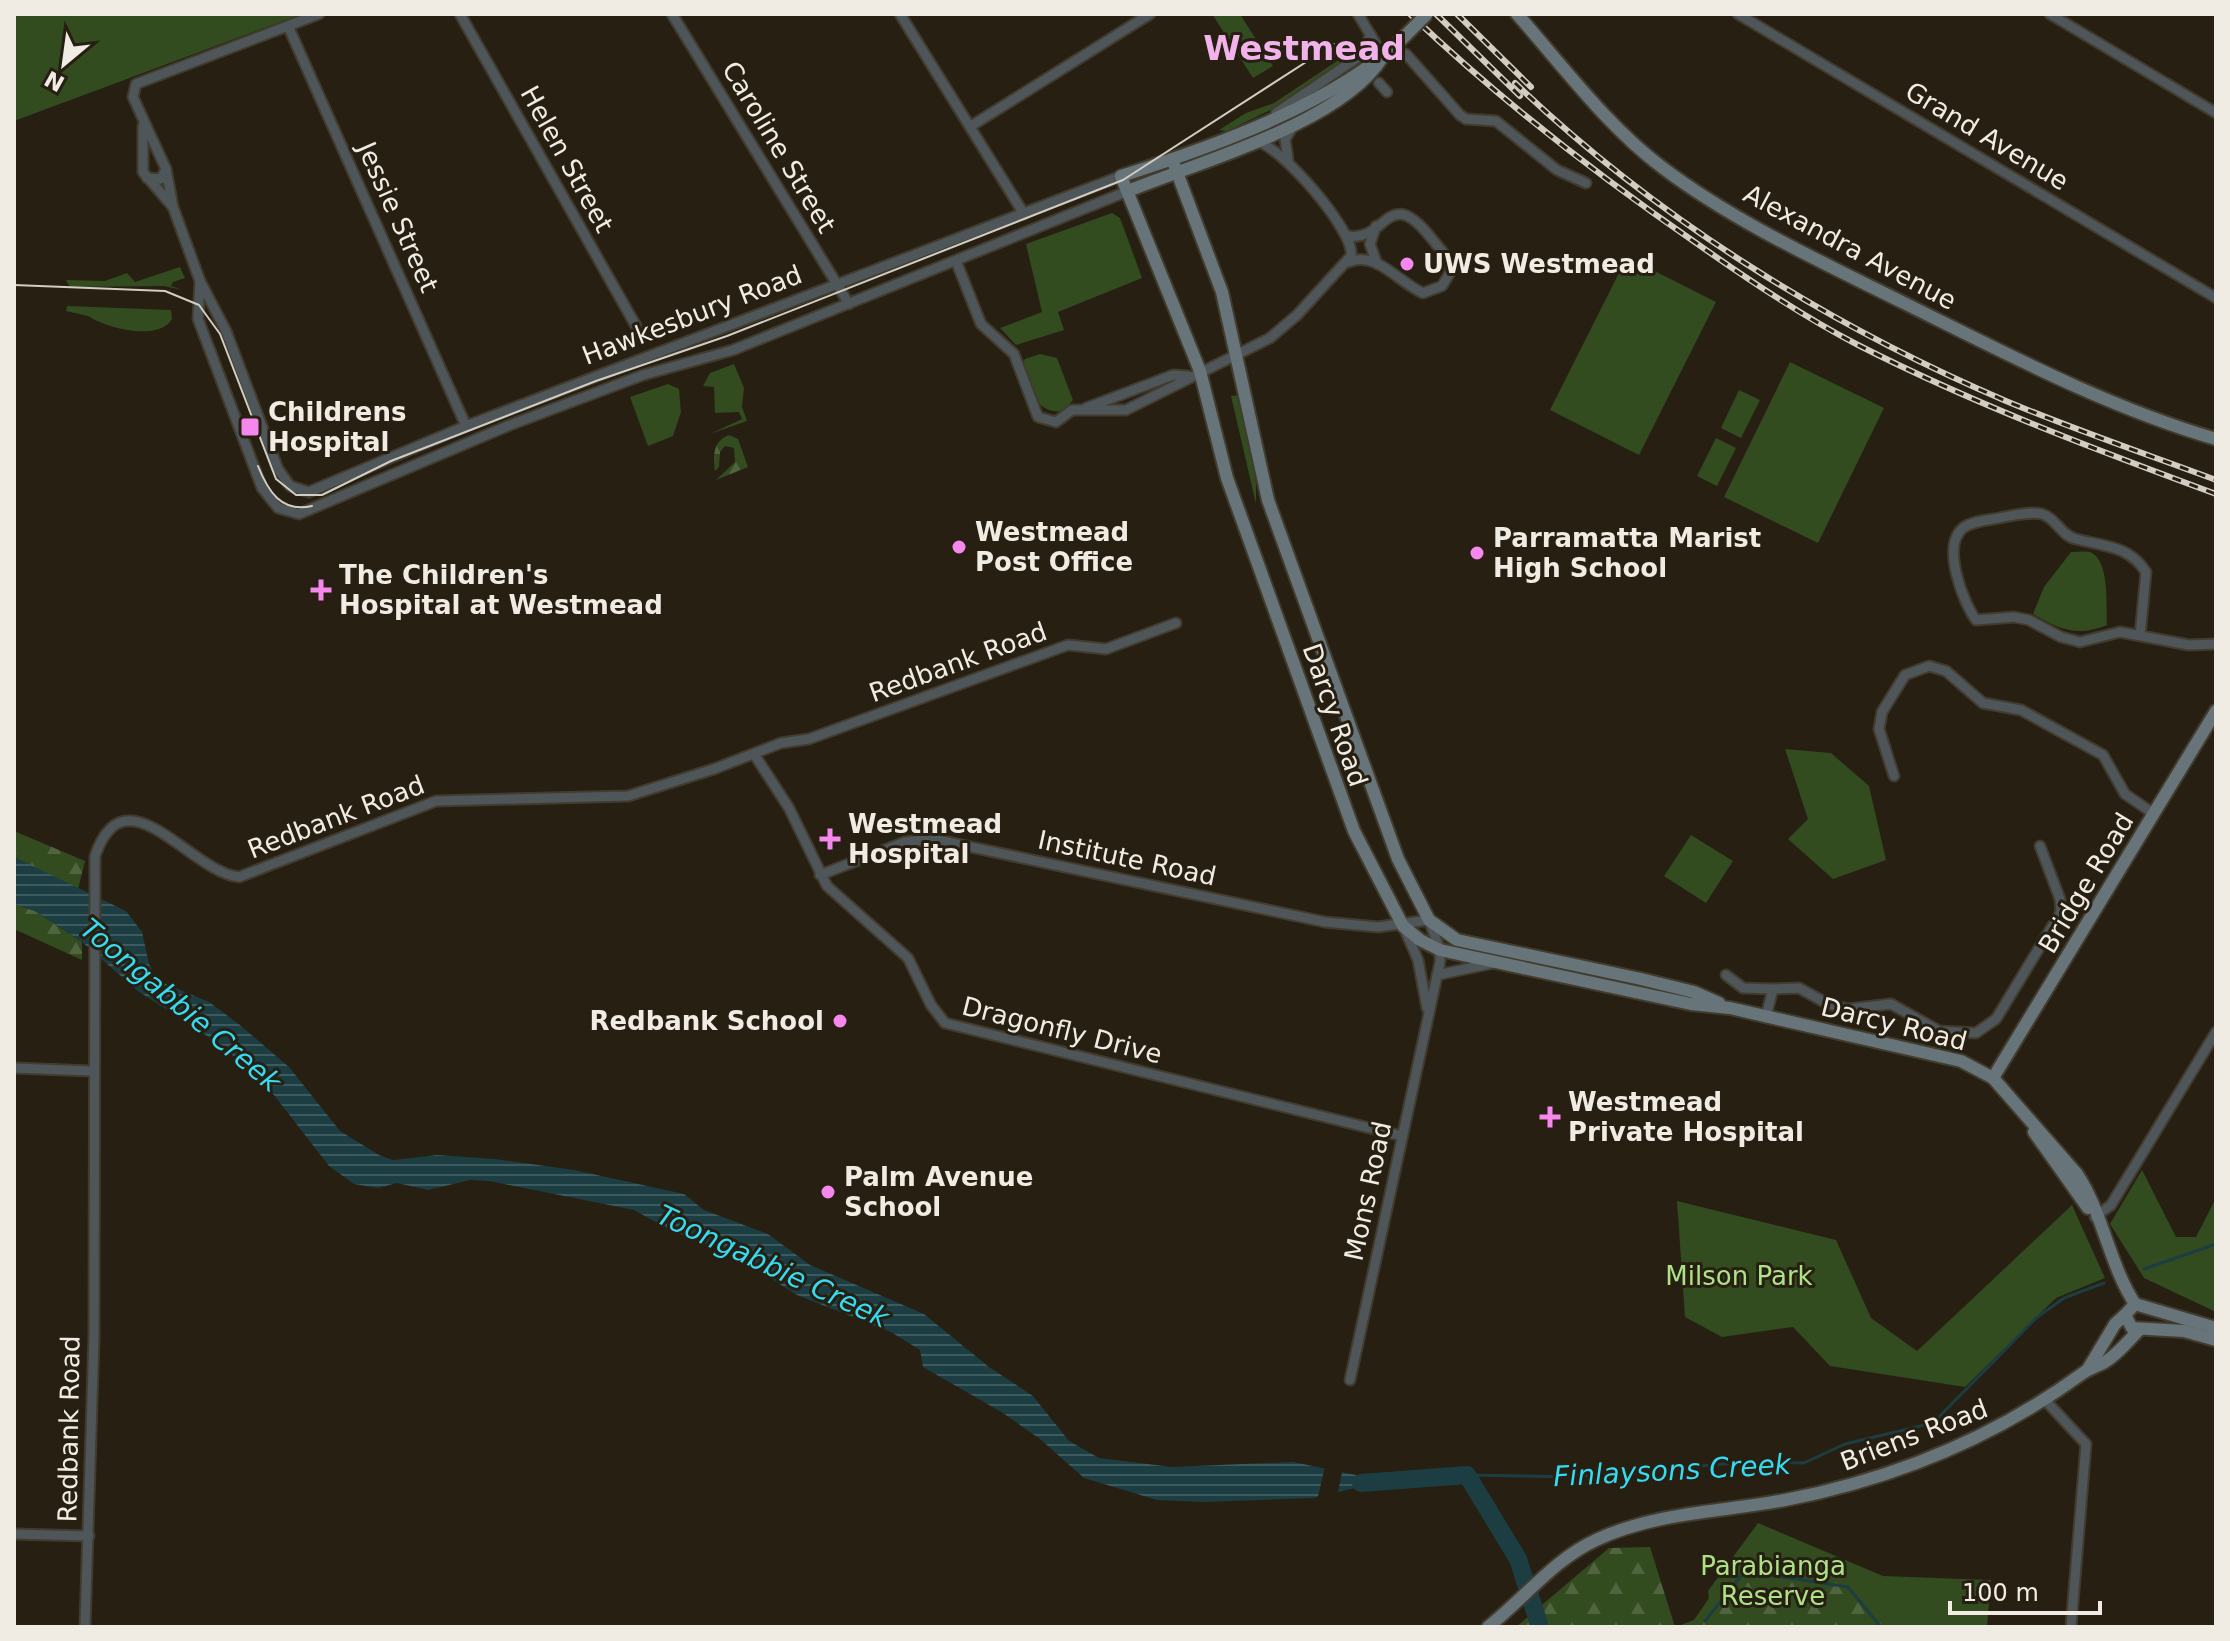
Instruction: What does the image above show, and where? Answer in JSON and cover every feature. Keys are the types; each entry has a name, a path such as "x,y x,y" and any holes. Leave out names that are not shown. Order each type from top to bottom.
{"street":[{"path":"200,281 173,207 165,166 143,124 134,88 140,81 319,14"},
{"name":"Helen Street","path":"460,14 636,326"},
{"name":"Caroline Street","path":"672,14 849,304"},
{"path":"900,14 1024,214"},
{"path":"971,126 1150,14"},
{"path":"1358,14 1383,56"},
{"name":"Hawkesbury Road","path":"200,281 198,319 259,479 272,504 292,514 316,509 388,473 597,391 733,350 1128,191 1174,165 1326,93 1383,56 1427,14"},
{"name":"Alexandra Avenue","path":"1517,14 1636,144 1690,186 1802,251 2079,388 2149,418 2216,439"},
{"name":"Grand Avenue","path":"1738,14 2215,297"},
{"path":"2050,14 2216,113"},
{"name":"Jessie Street","path":"288,26 466,426"},
{"name":"Hawkesbury Road","path":"1264,122 1356,59 1371,35"},
{"path":"1406,54 1460,115 1466,119 1496,121 1557,170 1586,183"},
{"name":"Hawkesbury Road","path":"200,281 218,311 283,479 294,489 314,491 466,426 1121,176 1174,165 1255,141 1294,125 1350,92 1373,73 1383,56"},
{"path":"1379,83 1387,92"},
{"path":"143,124 143,168 147,178 173,207"},
{"path":"1289,162 1285,139 1294,125"},
{"path":"956,261 981,324 1014,354 1038,417 1056,422 1072,410 1126,410 1179,387 1194,374 1284,328 1349,262 1353,251 1348,236 1289,162 1270,146 1255,141"},
{"path":"143,168 153,158 165,166"},
{"name":"Darcy Road","path":"1174,165 1217,279 1238,353 1268,500 1398,859 1429,920 1457,940 1694,992 1730,1008"},
{"path":"147,178 161,179 165,166"},
{"path":"1121,176 1128,191"},
{"name":"Darcy Road","path":"1128,191 1339,793 1370,867 1403,926 1420,940 1440,950 1691,1004 1730,1008 1961,1061 1993,1078 2077,1174 2087,1189 2095,1217 2135,1304"},
{"path":"1348,236 1360,236 1398,213 1413,217 1447,259 1451,271 1442,286 1423,293 1364,258 1349,262"},
{"path":"1377,225 1370,244 1377,264"},
{"path":"1083,409 1173,375 1194,374"},
{"path":"2140,636 2146,572 2108,543 2070,538 2053,520 2039,513 1967,525 1960,532 1955,544 1956,572 1962,593 1976,620 2014,617 2029,620 2061,637 2080,642 2106,633 2189,645 2216,644"},
{"name":"Redbank Road","path":"85,1627 94,1336 92,1071 95,856 100,841 121,823 134,821 152,825 206,866 222,875 239,877 436,801 628,796 781,743 809,739 1068,645 1106,649 1176,623"},
{"path":"1894,776 1879,729 1882,712 1905,675 1929,666 1946,671 1983,703 2021,710 2103,755 2125,794 2154,814"},
{"name":"Bridge Road","path":"1993,1078 2216,713"},
{"name":"Dragonfly Drive","path":"754,754 789,808 820,875 836,897 908,958 938,1017 952,1027 1402,1136"},
{"name":"Institute Road","path":"820,875 905,842 933,839 1325,922 1403,926 1429,920"},
{"path":"1726,975 1743,988 1799,988 1828,1004 1848,1009 1891,1004 1949,1033 1976,1033 1987,1028 2011,996 2061,912 2060,899 2040,846"},
{"name":"Mons Road","path":"1350,1380 1437,975 1440,950 1429,920"},
{"name":"Mons Road","path":"1403,926 1418,960 1428,1011"},
{"path":"1550,959 1563,970 1603,985"},
{"path":"1437,975 1498,963"},
{"path":"1766,1016 1773,989"},
{"path":"2095,1217 2111,1205 2216,1032"},
{"path":"14,1068 92,1071"},
{"path":"2216,1328 2165,1310 2135,1304 2125,1315 2129,1326 2184,1331 2216,1340"},
{"path":"2142,1328 2151,1317 2148,1308"},
{"name":"Briens Road","path":"2088,1369 2115,1324 2125,1315"},
{"name":"Briens Road","path":"1491,1625 1556,1565 1594,1541 1638,1524 1786,1500 1867,1481 1975,1441 2045,1400 2088,1369 2105,1362 2142,1328"},
{"path":"2045,1400 2086,1444 2071,1627"},
{"path":"14,1534 89,1536"}],"green space":[{"path":"14,14 302,14 14,121"},
{"path":"1212,14 1240,14 1273,66 1253,78"},
{"path":"1349,53 1354,60 1293,99 1227,131 1219,130 1246,113 1274,103"},
{"path":"1112,213 1120,218 1142,278 1058,312 1064,330 1016,345 1000,328 1042,312 1026,244"},
{"path":"1627,257 1716,302 1639,455 1550,410"},
{"path":"180,267 185,278 173,282 171,286 183,290 164,286 70,287 66,280 105,281 127,273 135,282"},
{"path":"67,306 171,310 172,319 156,330 132,331 66,311"},
{"path":"1040,354 1057,358 1073,400 1064,411 1046,409 1031,390 1022,364 1025,359"},
{"path":"1790,362 1884,408 1818,543 1724,497"},
{"path":"734,364 744,388 742,407 747,421 710,434 742,419 739,412 715,413 714,387 703,386 710,373"},
{"path":"668,384 679,389 681,412 673,436 648,446 630,397"},
{"path":"1739,390 1760,400 1741,438 1721,428"},
{"path":"1241,395 1256,483 1256,504 1231,396"},
{"path":"729,435 738,439 748,467 716,480 735,462 734,448 725,446 720,452 719,467 715,471 715,449"},
{"path":"1716,438 1736,448 1717,486 1697,476"},
{"path":"2071,552 2090,552 2101,564 2106,584 2107,625 2087,631 2069,630 2033,614 2044,587"},
{"path":"1785,749 1831,753 1869,786 1886,860 1833,879 1788,839 1808,819"},
{"path":"14,831 85,861 78,889 14,857"},
{"path":"1691,835 1733,861 1706,903 1664,876"},
{"path":"14,904 35,911 82,942 82,960 14,929"},
{"path":"2142,1170 2176,1237 2196,1237 2216,1198 2216,1312 2144,1278 2110,1224"},
{"name":"Milson Park","path":"1677,1201 1836,1240 1871,1318 1917,1351 2072,1205 2105,1278 2056,1298 1965,1387 1830,1366 1793,1327 1722,1337 1685,1317"},
{"name":"Parabianga Reserve","path":"1758,1523 1883,1576 1991,1580 1987,1627 1712,1627 1708,1591"},
{"path":"1650,1547 1675,1627 1516,1627 1609,1548"},
{"path":"1738,1556 1850,1575 1897,1627 1675,1627 1694,1620"}],"water":[{"name":"Toongabbie Creek","path":"14,857 126,911 142,932 149,964 159,981 209,1002 240,1025 289,1067 340,1131 379,1155 393,1160 437,1155 495,1159 574,1170 684,1194 704,1210 768,1234 810,1265 924,1314 989,1367 1033,1396 1069,1441 1099,1458 1172,1467 1293,1462 1385,1481 1313,1498 1204,1502 1157,1500 1084,1478 1040,1439 1003,1413 923,1367 920,1350 891,1332 797,1295 730,1253 670,1230 634,1210 489,1181 470,1180 428,1190 397,1183 378,1188 354,1184 329,1166 274,1095 224,1047 138,991 82,942 35,911 14,904"}],"pier":[{"path":"1326,1462 1343,1467 1337,1497 1317,1501"}],"waterway":[{"name":"Finlaysons Creek","path":"2144,1269 2216,1244"},
{"name":"Finlaysons Creek","path":"1467,1475 1575,1477 1747,1462 1804,1463 1845,1444 1933,1423 2036,1318 2064,1298 2104,1283"},
{"name":"Toongabbie Creek","path":"1361,1483 1467,1475 1518,1559 1540,1627"},
{"path":"1705,1621 1745,1571 1848,1587 1881,1627"}],"tram line":[{"path":"14,285 165,291 199,305 220,334 276,479 296,495 322,495 391,461 596,381 727,336 1123,180 1334,44"},
{"path":"258,466 277,498 292,506 312,506"}],"railway":[{"path":"1410,14 1478,76 1586,164 1737,272 1817,322 1858,345 1990,406 2216,494"},
{"path":"1436,14 1520,96"},
{"path":"1457,14 1531,87"},
{"path":"1515,83 1626,179 1685,223 1810,303 1874,338 2006,401 2216,480"}],"place":[{"name":"UWS Westmead","path":"1407,264"},
{"name":"Childrens Hospital","path":"250,427"},
{"name":"Westmead Post Office","path":"959,547"},
{"name":"Parramatta Marist High School","path":"1477,553"},
{"name":"The Children's Hospital at Westmead","path":"321,590"},
{"name":"Westmead Hospital","path":"830,839"},
{"name":"Redbank School","path":"840,1021"},
{"name":"Westmead Private Hospital","path":"1550,1117"},
{"name":"Palm Avenue School","path":"828,1192"}],"district":[{"name":"Westmead","path":"1304,48"}]}
